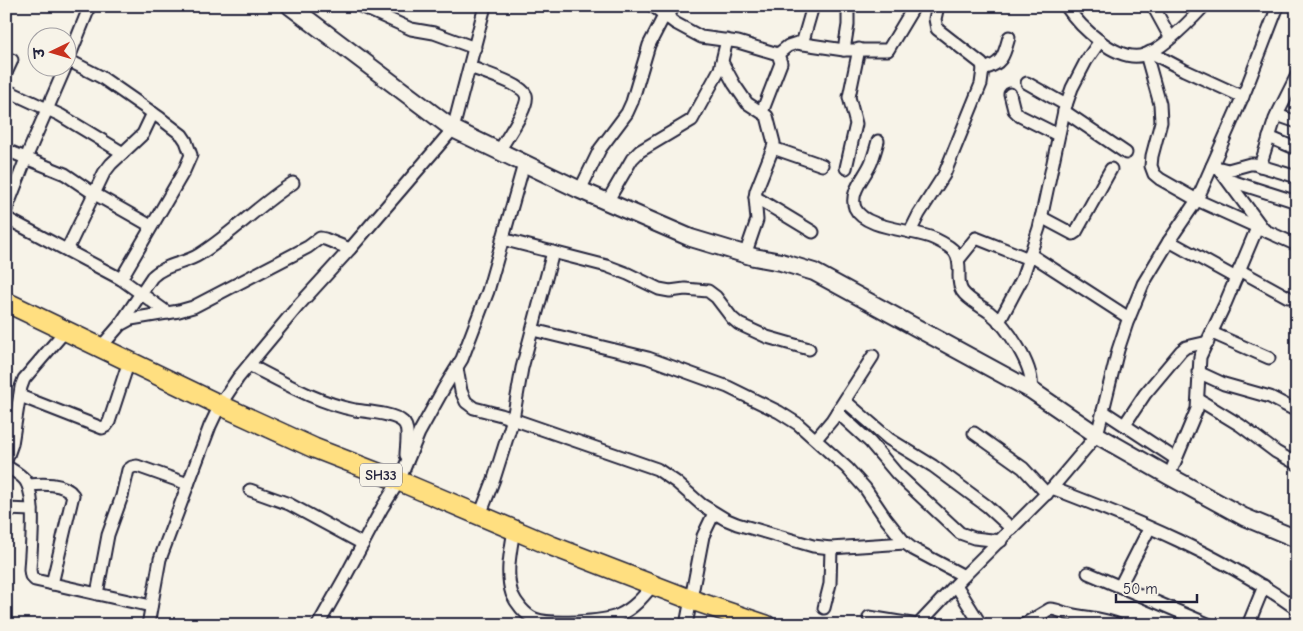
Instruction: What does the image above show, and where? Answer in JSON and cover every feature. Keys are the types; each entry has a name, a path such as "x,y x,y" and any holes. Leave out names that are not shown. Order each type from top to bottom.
{"main road":[{"name":"SH33","path":"6,302 129,362 314,448 402,473 480,515 552,546 692,600 766,625"}],"street":[{"path":"290,6 453,128 580,190 691,238 745,255 781,262 814,272 1031,390 1098,435 1168,476 1244,517 1297,539"},
{"path":"360,6 411,29 434,33 475,48"},
{"path":"148,625 160,560 210,426 220,405 249,365 298,306 350,249 453,128 485,6"},
{"path":"653,6 666,17 701,36 727,40 778,54"},
{"path":"580,190 600,149 627,113 632,102 648,45 674,6"},
{"path":"802,44 813,6"},
{"path":"844,50 848,25 848,6"},
{"path":"910,232 947,169 981,84 983,69 978,61 937,29 935,19 938,6"},
{"path":"1066,6 1089,34 1125,54 1137,56 1148,53 1170,37 1189,22 1204,6"},
{"path":"1153,6 1170,37"},
{"path":"869,616 918,625 1049,491 1098,435 1118,350 1143,284 1197,200 1215,167 1278,6"},
{"path":"778,54 792,44 844,50 888,50 912,10"},
{"path":"78,35 87,13"},
{"path":"983,69 994,66 1001,60 1009,37"},
{"path":"607,202 632,158 640,151 692,120 717,76 727,40"},
{"path":"999,322 1022,280 1030,256 1042,217 1065,108 1080,72 1100,41"},
{"path":"846,168 856,124 856,117 849,97 859,50"},
{"path":"1148,53 1243,97"},
{"path":"1148,53 1160,104 1161,122 1152,156 1151,166 1154,174 1197,200 1297,245"},
{"path":"762,112 781,63 778,54"},
{"path":"6,73 12,60"},
{"path":"722,62 741,96 753,108 767,116 773,148 755,197 757,220 745,255"},
{"path":"78,65 101,77 182,135 191,155 184,171 121,279"},
{"path":"470,67 516,86 525,92 526,97 523,109 499,151"},
{"path":"1260,166 1277,115 1297,75"},
{"path":"6,210 60,78"},
{"path":"1027,83 1065,108 1126,153"},
{"path":"6,90 47,108 123,153"},
{"path":"1010,94 1014,110 1020,116 1058,135"},
{"path":"67,250 94,193 111,164 143,134 153,113"},
{"path":"1277,115 1297,122"},
{"path":"1269,137 1297,148"},
{"path":"878,141 870,164 855,192 854,206 860,214 872,222 927,235 954,250 959,259 959,280 962,291 999,322 1018,347 1032,378 1031,390"},
{"path":"773,148 822,165"},
{"path":"6,150 65,174 151,226"},
{"path":"318,625 402,473 419,433 457,368 488,291 524,164"},
{"path":"1215,167 1233,170 1250,164 1297,177"},
{"path":"1215,167 1228,180 1261,230"},
{"path":"1042,217 1068,232 1073,234 1076,232 1111,169"},
{"path":"1228,180 1297,202"},
{"path":"100,348 120,324 158,271 198,256 269,198 293,183"},
{"path":"755,197 813,232"},
{"path":"6,218 121,279 168,313"},
{"path":"1168,476 1195,416 1199,400 1198,372 1200,358 1238,274 1261,230"},
{"path":"120,324 131,319 186,309 201,303 308,248 320,238 325,238 350,249"},
{"path":"959,259 976,238 1030,256 1129,318"},
{"path":"502,239 607,266 659,289 670,291 685,289 708,291 716,297 739,324 767,337 809,349"},
{"path":"1169,241 1288,296"},
{"path":"480,515 494,479 513,418 522,368 553,252"},
{"path":"6,461 21,387 30,370 66,330"},
{"path":"532,330 648,358 728,387 779,412 798,424 847,468 865,488 905,543 964,576"},
{"path":"1124,424 1145,394 1186,347 1210,337 1270,358"},
{"path":"816,439 845,401 873,356"},
{"path":"6,404 19,401 102,428 109,422 129,362"},
{"path":"249,365 324,400 353,409 386,415 403,422 406,427 406,434 402,473"},
{"path":"457,368 461,391 466,402 474,408 513,418 657,469 714,513 737,524 813,546 831,548 905,543"},
{"path":"1198,372 1224,384 1270,397 1297,411"},
{"path":"1199,400 1297,464"},
{"path":"845,401 889,439 933,466 986,506 1012,529"},
{"path":"1103,411 1176,459"},
{"path":"837,412 870,442 897,474 960,533 974,538 1000,541"},
{"path":"974,433 1023,468 1049,491 1150,529 1216,559 1264,586 1297,609"},
{"path":"6,466 24,479 30,492 32,510 30,570 31,576 35,580 151,606"},
{"path":"96,594 108,535 122,496 128,470 137,466 188,484"},
{"path":"28,485 54,486 70,490 72,494 52,584"},
{"path":"250,490 289,504 363,544"},
{"path":"6,509 32,510"},
{"path":"686,625 703,536 714,513"},
{"path":"514,529 509,560 509,579 519,606 534,622 590,621 618,616 640,601 653,585"},
{"path":"1120,586 1150,529"},
{"path":"824,608 830,584 831,548"},
{"path":"1088,573 1210,625"},
{"path":"956,585 981,625"},
{"path":"1248,625 1264,586"},
{"path":"1023,625 1050,609 1110,621 1119,625"}]}
